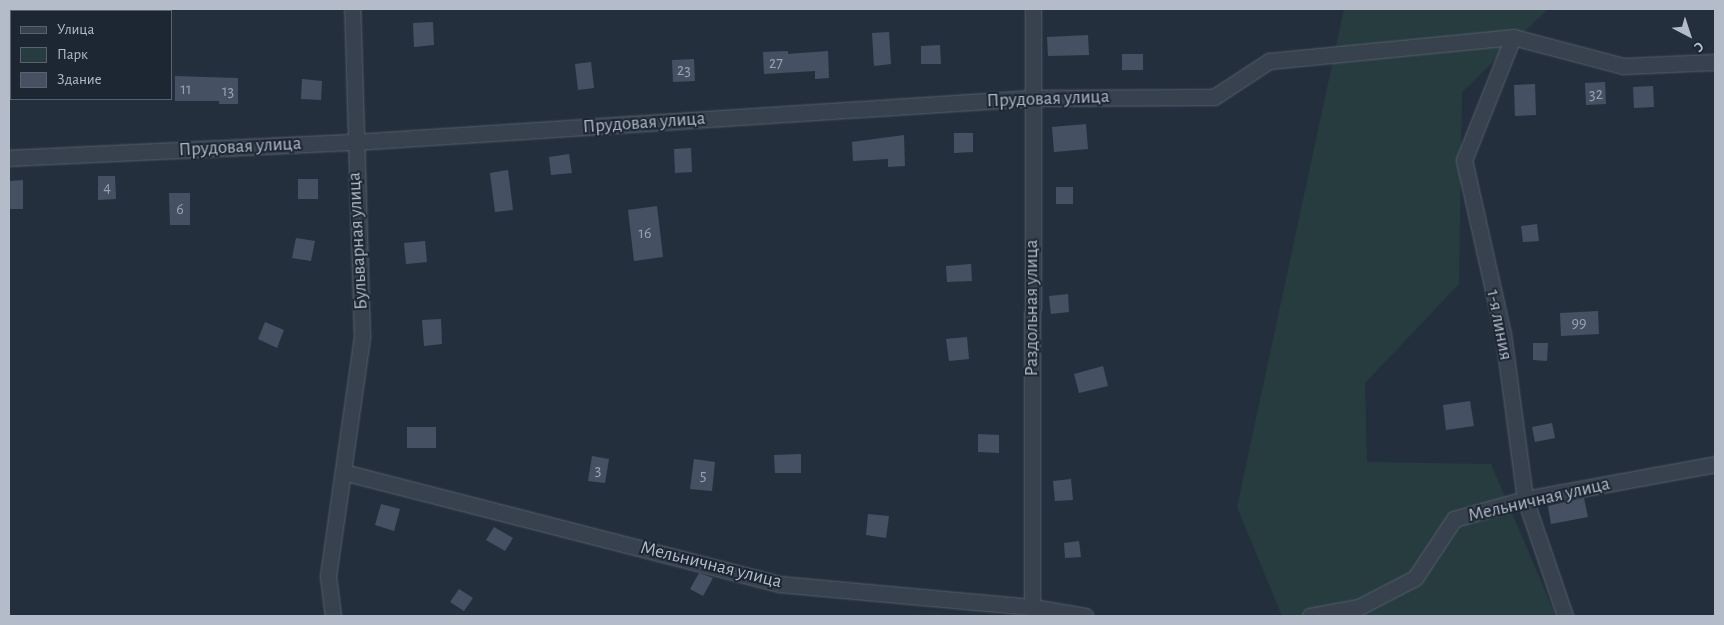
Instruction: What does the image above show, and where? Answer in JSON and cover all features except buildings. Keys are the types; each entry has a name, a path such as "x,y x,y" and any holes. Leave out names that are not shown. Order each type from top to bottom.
{"street":[{"name":"Бульварная улица","path":"333,616 328,576 362,337 354,142 352,9"},
{"name":"Раздольная улица","path":"1032,607 1033,9"},
{"name":"Прудовая улица","path":"9,158 354,142 1033,98 1214,97 1269,61 1513,38"},
{"path":"1513,38 1623,66 1715,62"},
{"name":"1-я линия","path":"1513,38 1464,160 1503,334 1525,499 1565,616"},
{"name":"Мельничная улица","path":"1310,616 1359,607 1415,578 1454,519 1525,499 1715,464"},
{"name":"Мельничная улица","path":"343,472 779,584 1032,607 1086,616"}],"green space":[{"path":"1344,9 1548,9 1462,92 1459,284 1365,383 1367,462 1491,464 1556,616 1282,616 1237,507"}]}
